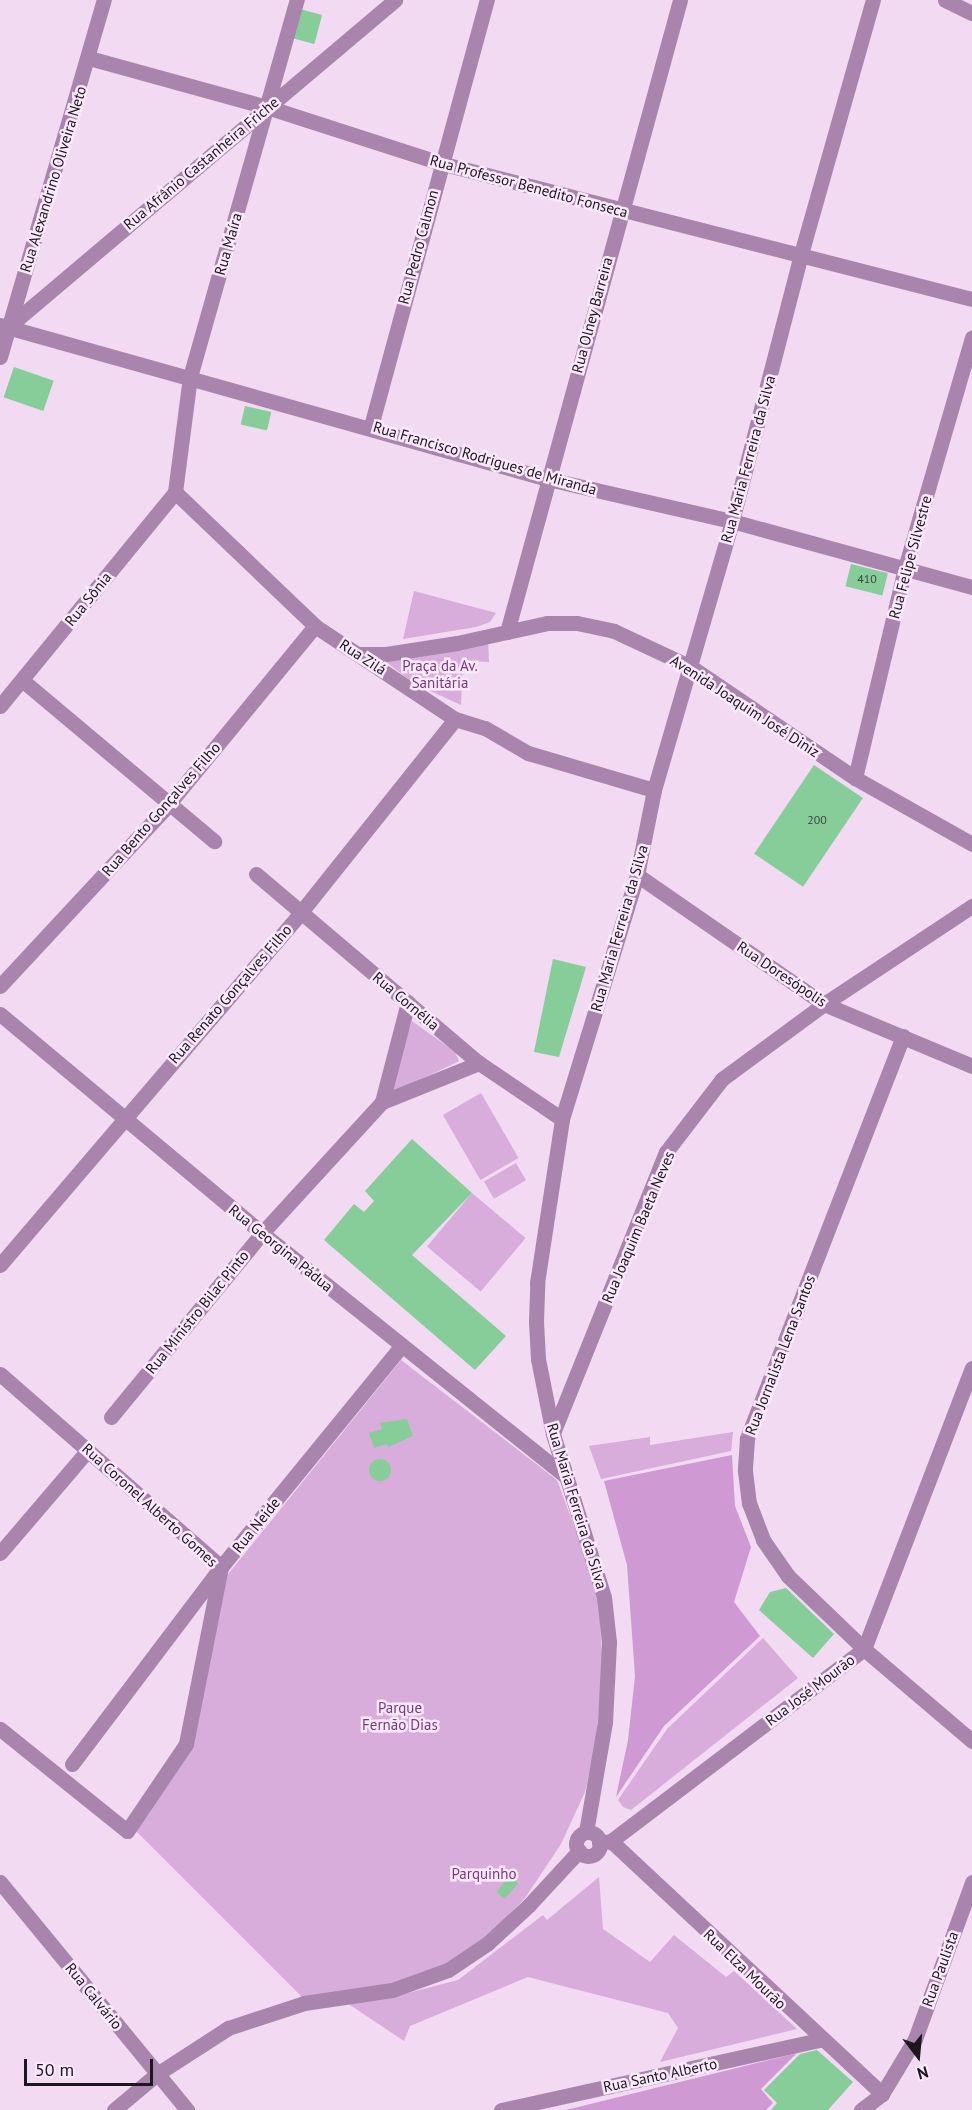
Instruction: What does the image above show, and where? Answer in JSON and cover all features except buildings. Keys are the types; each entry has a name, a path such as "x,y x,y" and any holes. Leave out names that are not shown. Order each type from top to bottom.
{"street":[{"name":"Rua Alexandrino Oliveira Neto","path":"0,357 4,326 89,58 104,0"},
{"name":"Rua Maíra","path":"175,492 189,377 297,0"},
{"name":"Rua Afrânio Castanheira Friche","path":"4,326 395,0"},
{"name":"Rua Pedro Calmon","path":"371,426 440,163 487,0"},
{"name":"Rua Olney Barreira","path":"507,632 619,211 680,0"},
{"name":"Rua Maria Ferreira da Silva","path":"579,1851 577,1839 586,1832 605,1722 609,1642 597,1566 553,1434 538,1359 537,1283 562,1119 636,875 654,790 732,520 801,254 873,0"},
{"path":"945,0 972,13"},
{"name":"Rua Professor Benedito Fonseca","path":"89,58 267,107 440,163 619,211 801,254 972,299"},
{"name":"Rua Francisco Rodrigues de Miranda","path":"4,326 371,426 548,479 732,520 972,587"},
{"name":"Rua Felipe Silvestre","path":"855,778 905,568 972,338"},
{"name":"Rua Zilá","path":"175,492 315,626 455,719 485,728 528,753 654,790"},
{"name":"Rua Sônia","path":"0,705 175,492"},
{"name":"Avenida Joaquim José Diniz","path":"360,654 386,654 547,623 577,623 631,637 691,667 855,778 972,844"},
{"name":"Rua Bento Gonçalves Filho","path":"0,986 167,806 315,626"},
{"path":"22,680 167,806 214,842"},
{"name":"Rua Renato Gonçalves Filho","path":"0,1265 123,1117 301,912 455,719"},
{"name":"Rua Cornélia","path":"256,874 479,1063 562,1119"},
{"name":"Rua Doresópolis","path":"636,875 824,1004 972,1066"},
{"name":"Rua Joaquim Baeta Neves","path":"553,1434 666,1152 722,1079 824,1004 972,906"},
{"name":"Rua Ministro Bilac Pinto","path":"382,1102 408,1002"},
{"name":"Rua Georgina Pádua","path":"0,1014 262,1233 567,1477"},
{"name":"Rua Jornalista Lena Santos","path":"903,1036 747,1439 749,1503 764,1540 788,1576 864,1649 972,1741"},
{"name":"Rua Ministro Bilac Pinto","path":"111,1417 262,1233 382,1102 479,1063"},
{"name":"Rua Neide","path":"72,1764 221,1567 401,1346"},
{"name":"Rua José Mourão","path":"579,1851 592,1854 864,1649 972,1368"},
{"name":"Rua Coronel Alberto Gomes","path":"0,1374 221,1567 186,1744 127,1831 0,1729"},
{"path":"0,1553 88,1450"},
{"name":"Rua Elza Mourão","path":"586,1832 594,1834 605,1842 882,2094"},
{"path":"114,2110 157,2074 228,2028 304,2003 392,1990 448,1970 488,1943 529,1905 579,1851"},
{"name":"Rua Calvário","path":"0,1882 188,2110"},
{"name":"Rua Paulista","path":"861,2110 882,2094 915,2039 972,1882"},
{"name":"Rua Santo Alberto","path":"501,2110 820,2040"}],"green space":[{"name":"Praça da Av. Sanitária","path":"414,591 496,613 490,622 476,627 403,639"},
{"name":"Praça da Av. Sanitária","path":"488,640 489,662 463,661 461,705 415,684 386,662 389,658"},
{"path":"412,1021 455,1052 459,1061 393,1093 390,1091"},
{"path":"481,1093 518,1158 480,1180 443,1115"},
{"path":"516,1163 526,1180 494,1199 484,1182"},
{"path":"472,1193 526,1238 481,1292 427,1247"},
{"name":"Parque Fernão Dias","path":"401,1360 557,1480 598,1591 603,1669 595,1749 585,1792 561,1844 525,1898 486,1939 447,1965 390,1985 303,1998 135,1830 187,1755 225,1578"},
{"path":"733,1432 731,1451 601,1479 589,1446 650,1437 650,1445"},
{"path":"763,1638 798,1678 631,1810 623,1807 618,1800 667,1729"},
{"path":"599,1877 603,1929 650,1962 674,1935 726,1977 734,1971 797,2029 660,2062 678,2028 668,2013 528,1977 410,2026 404,2041 347,2003 396,1996 458,1980 543,1915 547,1920"}],"shaded area":[{"path":"732,1455 735,1506 751,1547 734,1602 760,1636 664,1726 616,1797 628,1740 635,1676 627,1565 604,1481"},
{"path":"797,2053 761,2089 773,2103 766,2110 566,2110"}],"park label":[{"name":"Parquinho","path":"484,1874"}]}
